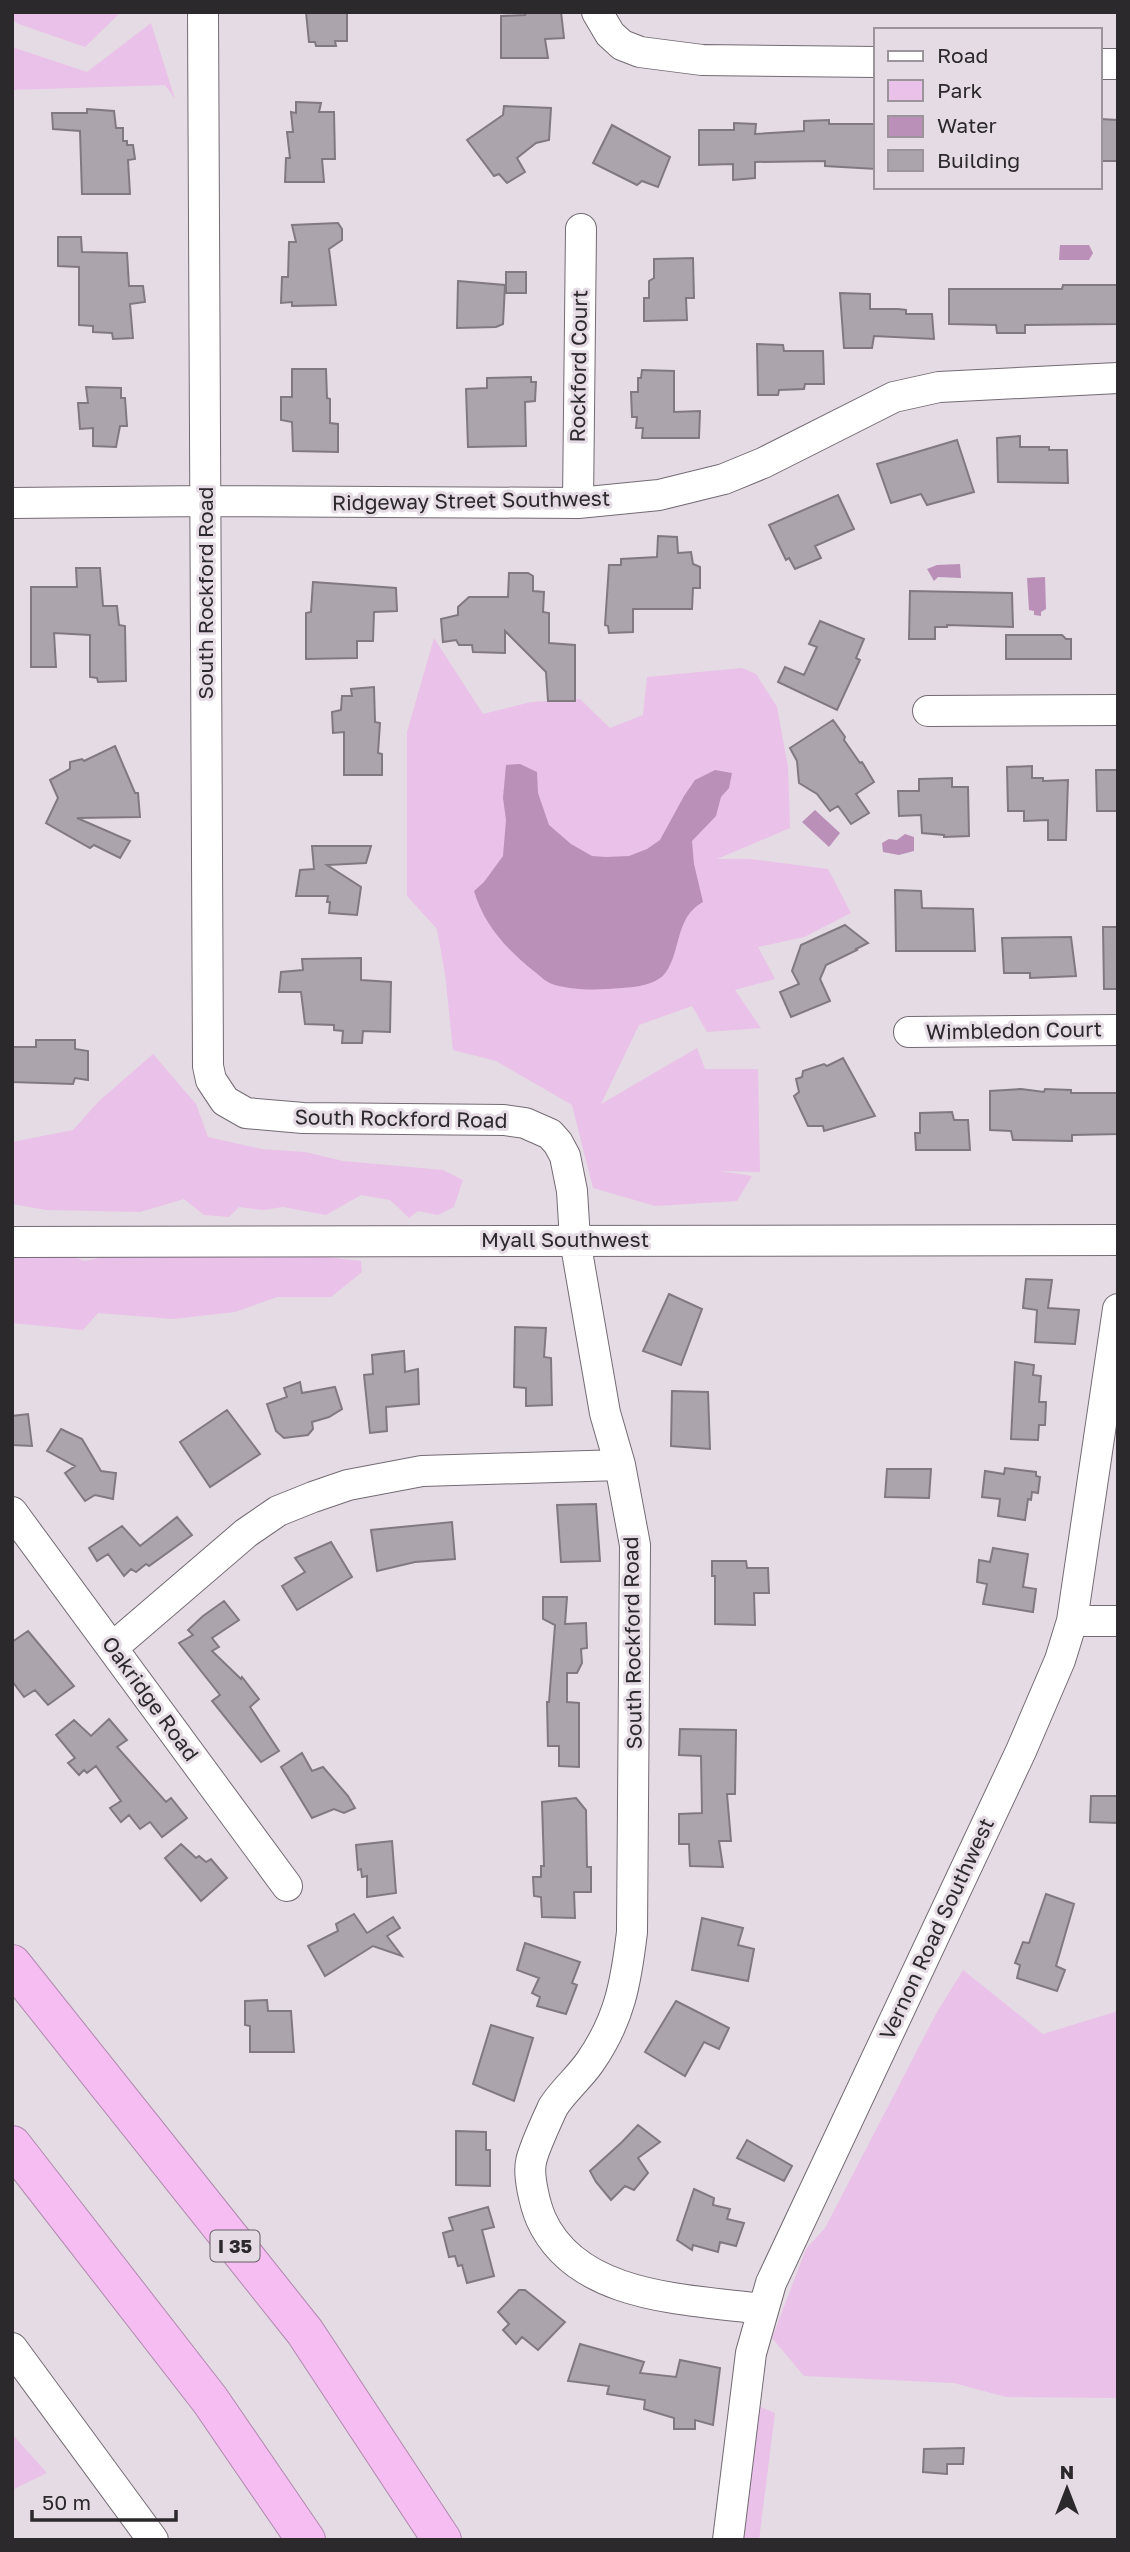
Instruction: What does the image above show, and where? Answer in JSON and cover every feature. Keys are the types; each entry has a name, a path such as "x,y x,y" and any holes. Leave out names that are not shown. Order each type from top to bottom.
{"highway":[{"name":"I 35","path":"12,1964 305,2332 442,2540"},
{"path":"12,2145 210,2400 306,2540"}],"street":[{"name":"South Rockford Road","path":"203,12 208,1066 211,1080 225,1101 246,1113 264,1116 504,1120 539,1128 550,1134 565,1156 572,1191 575,1240 605,1413 620,1465 635,1545 632,1932 625,1985 615,2018 590,2062 554,2106 531,2162 535,2206 548,2235 568,2256 596,2276 639,2291 761,2309"},
{"path":"597,12 616,40 640,52 702,60 874,62"},
{"name":"Rockford Court","path":"578,503 581,229"},
{"name":"Ridgeway Street Southwest","path":"12,503 578,503 659,495 724,479 763,463 894,397 939,387 1118,378"},
{"path":"928,711 1118,710"},
{"name":"Wimbledon Court","path":"909,1032 1118,1030"},
{"name":"Myall Southwest","path":"12,1242 1118,1240"},
{"name":"Vernon Road Southwest","path":"728,2540 751,2353 761,2309 776,2271 1021,1751 1060,1660 1072,1621 1118,1309"},
{"path":"112,1648 246,1533 278,1511 313,1497 348,1485 422,1471 620,1465"},
{"name":"Oakridge Road","path":"12,1512 287,1886"},
{"path":"1072,1621 1118,1621"},
{"path":"12,2348 153,2540"}],"green space":[{"path":"12,12 121,12 85,47 16,23"},
{"path":"151,23 175,99 165,85 12,90 12,47 87,72"},
{"path":"434,638 483,714 531,702 580,699 610,728 643,715 647,677 742,668 756,674 777,707 788,767 790,828 717,859 750,859 828,869 851,913 804,937 758,947 775,979 735,990 761,1028 707,1032 692,1006 639,1025 601,1104 697,1048 705,1069 758,1069 760,1172 719,1171 752,1176 737,1201 655,1206 593,1188 572,1105 496,1061 453,1050 437,929 407,896 407,732"},
{"path":"153,1054 196,1104 208,1137 261,1149 305,1152 343,1161 443,1170 463,1180 454,1207 438,1215 418,1211 409,1218 390,1200 361,1195 326,1215 283,1207 263,1210 239,1207 229,1217 204,1215 184,1199 140,1212 46,1210 12,1204 12,1142 73,1130 99,1101"},
{"path":"129,1252 300,1254 361,1261 362,1272 331,1297 277,1297 235,1312 173,1319 98,1313 83,1330 12,1323 12,1255 71,1255 84,1261"},
{"path":"963,1970 1043,2034 1118,2011 1118,2398 1006,2397 954,2383 804,2376 772,2338 806,2249 825,2228 937,2012"},
{"path":"756,2405 775,2413 759,2540 742,2540"},
{"path":"12,2434 47,2473 12,2490"}],"water":[{"path":"1060,245 1089,245 1093,253 1089,260 1059,260"},
{"path":"960,564 961,578 938,577 934,581 927,569 937,565"},
{"path":"1045,577 1046,609 1041,612 1041,616 1034,615 1034,611 1029,610 1027,578"},
{"path":"520,764 537,772 538,793 549,825 571,844 592,856 606,857 629,856 647,849 660,840 695,780 715,770 732,773 729,788 721,797 716,816 692,841 694,864 703,902 688,916 671,964 657,980 640,986 605,989 578,989 552,984 515,955 490,926 474,891 503,856 506,765"},
{"path":"815,810 840,833 829,847 802,822"},
{"path":"905,834 914,837 914,851 899,855 883,852 882,843 889,839 897,840"}],"building":[{"path":"306,12 347,12 347,41 335,41 336,46 316,46 315,42 309,42"},
{"path":"526,12 561,12 564,38 545,39 548,58 501,58 501,16 525,15"},
{"path":"296,102 321,103 319,112 334,112 335,159 322,159 324,182 285,182 286,158 290,158 287,132 293,132 291,112 296,113"},
{"path":"504,106 551,108 549,140 536,143 517,158 525,172 507,183 499,174 494,176 467,140 503,115"},
{"path":"87,109 114,111 116,128 123,128 123,141 127,141 127,145 133,145 135,159 128,160 130,194 82,194 80,131 53,129 52,113 87,113"},
{"path":"1102,119 1118,120 1118,161 1102,161"},
{"path":"804,121 874,124 874,169 825,166 825,161 755,162 755,178 733,180 733,164 699,165 699,130 734,130 734,123 756,124 755,134 804,131"},
{"path":"612,125 670,157 658,187 642,181 637,185 593,163"},
{"path":"338,223 342,229 342,240 329,249 336,305 292,306 292,302 281,303 282,277 288,277 289,242 296,242 292,225"},
{"path":"58,237 81,237 82,252 127,253 129,286 143,286 145,302 130,304 133,338 113,339 112,333 93,332 93,326 79,325 79,267 58,266"},
{"path":"693,258 694,298 686,298 687,320 644,321 644,298 649,298 649,281 654,278 654,259"},
{"path":"506,272 526,272 526,293 506,293"},
{"path":"458,281 505,285 503,324 496,327 457,328"},
{"path":"1063,285 1118,285 1118,324 1025,325 1025,333 997,333 996,325 949,324 949,289 1062,289"},
{"path":"840,293 870,294 870,309 898,309 906,310 906,314 932,314 934,339 874,336 872,348 844,348"},
{"path":"757,344 783,345 784,351 823,351 824,384 805,384 804,389 779,390 778,395 758,395"},
{"path":"292,369 326,369 330,423 338,424 338,452 293,451 292,422 281,420 281,397 292,397"},
{"path":"642,370 674,371 674,412 700,411 699,438 642,438 643,428 636,428 637,417 632,417 631,392 638,392 638,378 641,378"},
{"path":"531,377 531,382 536,382 535,401 525,402 526,446 468,447 466,389 487,388 487,378"},
{"path":"86,387 121,388 121,398 125,398 127,426 120,426 116,447 93,446 93,428 80,429 78,403 88,403"},
{"path":"1020,436 1020,447 1067,450 1068,483 998,482 997,438"},
{"path":"957,440 974,492 927,505 921,494 891,503 877,464"},
{"path":"838,495 854,529 815,546 821,558 795,569 789,558 786,560 769,525"},
{"path":"658,536 677,537 678,553 691,552 693,564 700,567 700,588 693,588 692,609 633,609 633,632 609,633 608,626 605,625 609,565 621,565 621,559 657,557"},
{"path":"76,568 100,568 103,606 117,606 119,625 125,626 126,681 98,682 97,678 90,677 90,635 54,633 56,667 31,667 31,587 77,587"},
{"path":"509,573 528,573 533,576 533,591 544,592 543,612 549,613 549,643 575,645 575,701 548,701 546,672 505,631 505,653 473,652 472,645 459,645 456,640 443,642 441,619 458,615 458,607 469,597 508,597"},
{"path":"313,582 396,588 397,611 374,612 373,641 357,641 357,658 306,659 306,613 311,612"},
{"path":"910,591 1012,593 1013,627 947,625 935,627 935,639 909,639"},
{"path":"820,621 864,639 856,658 860,660 837,710 778,682 785,667 804,675 817,647 809,644"},
{"path":"1006,635 1062,635 1071,639 1071,659 1006,659"},
{"path":"374,687 375,722 380,723 378,753 382,754 382,775 344,775 344,732 333,733 332,712 341,710 342,696 352,696 351,689"},
{"path":"833,720 874,782 856,794 869,813 851,824 838,806 830,811 817,794 799,783 797,761 790,748"},
{"path":"115,746 135,793 138,793 140,817 77,818 130,841 120,858 94,845 90,848 46,823 58,798 50,780 70,769 70,762 82,759 84,761"},
{"path":"1032,766 1032,778 1043,778 1043,781 1068,780 1066,840 1048,840 1048,820 1024,821 1024,811 1008,811 1007,767"},
{"path":"1096,770 1118,770 1118,811 1097,811"},
{"path":"952,778 952,787 968,787 969,836 944,837 922,833 921,815 899,816 898,791 919,791 919,779"},
{"path":"312,846 371,846 366,863 327,865 361,887 357,915 329,913 328,896 296,896 300,870 314,869"},
{"path":"895,890 921,891 922,908 973,909 975,951 896,951"},
{"path":"845,925 868,943 826,965 820,979 830,1001 791,1017 780,992 799,984 792,971 801,945"},
{"path":"1103,927 1118,927 1118,989 1104,989"},
{"path":"1071,937 1076,976 1030,978 1030,973 1004,973 1002,938"},
{"path":"361,958 361,980 391,982 390,1032 363,1031 362,1043 342,1043 343,1031 334,1030 334,1025 305,1024 301,992 279,992 281,972 303,970 302,959"},
{"path":"36,1040 75,1040 75,1049 88,1051 88,1080 75,1078 73,1084 12,1082 12,1047 36,1047"},
{"path":"843,1058 875,1116 824,1131 823,1126 808,1126 794,1096 799,1092 796,1079 802,1077 803,1071 824,1064 827,1066"},
{"path":"1021,1089 1118,1093 1118,1134 1072,1135 1072,1141 1013,1140 1011,1131 990,1130 990,1091"},
{"path":"952,1112 954,1120 968,1120 970,1150 916,1150 915,1133 920,1133 920,1113"},
{"path":"1026,1279 1052,1280 1048,1308 1079,1310 1075,1344 1035,1342 1037,1310 1023,1308"},
{"path":"669,1294 702,1309 681,1365 643,1351"},
{"path":"515,1327 546,1328 544,1357 551,1358 552,1405 526,1406 526,1388 514,1387"},
{"path":"404,1351 405,1372 418,1369 419,1404 386,1407 387,1431 370,1433 364,1375 373,1374 372,1355"},
{"path":"1015,1362 1034,1365 1033,1375 1041,1376 1039,1402 1046,1402 1045,1425 1039,1425 1038,1440 1011,1439"},
{"path":"300,1382 302,1393 335,1387 342,1409 329,1417 312,1422 313,1429 308,1435 284,1438 276,1431 267,1404 287,1397 284,1388"},
{"path":"672,1391 708,1392 710,1449 671,1446"},
{"path":"227,1410 260,1454 210,1487 180,1442"},
{"path":"28,1414 32,1446 12,1445 12,1416"},
{"path":"61,1429 82,1439 101,1471 116,1473 113,1499 95,1495 85,1501 65,1473 75,1466 47,1451"},
{"path":"1005,1468 1036,1472 1036,1476 1040,1477 1038,1493 1032,1492 1031,1500 1028,1499 1025,1520 998,1516 1000,1499 982,1497 985,1471 1004,1474"},
{"path":"887,1469 931,1469 929,1498 885,1497"},
{"path":"596,1504 600,1561 561,1562 557,1505"},
{"path":"177,1517 192,1535 149,1566 146,1564 136,1572 131,1569 124,1576 108,1554 97,1561 89,1548 122,1526 140,1546"},
{"path":"452,1522 455,1559 415,1562 377,1571 371,1530"},
{"path":"331,1542 352,1577 297,1610 282,1586 305,1572 295,1558"},
{"path":"993,1548 1028,1554 1023,1587 1036,1589 1033,1612 983,1604 987,1584 977,1582 979,1560 990,1562"},
{"path":"712,1561 746,1561 747,1568 768,1568 769,1593 754,1593 755,1625 715,1624 715,1576 712,1576"},
{"path":"543,1597 567,1597 565,1624 586,1623 587,1648 581,1649 582,1663 577,1673 567,1673 567,1702 579,1703 579,1767 559,1766 559,1746 548,1746 547,1702 555,1625 543,1619"},
{"path":"224,1601 239,1620 212,1638 219,1647 212,1651 241,1679 242,1677 259,1699 250,1707 279,1751 261,1762 212,1701 220,1695 179,1643 193,1635 188,1630"},
{"path":"28,1631 74,1686 48,1705 35,1690 24,1697 12,1681 12,1642"},
{"path":"109,1719 127,1740 117,1747 166,1802 171,1798 187,1818 162,1837 150,1822 140,1829 129,1815 121,1822 110,1808 121,1801 96,1766 79,1775 68,1763 75,1758 56,1735 74,1720 91,1736"},
{"path":"680,1729 736,1730 735,1794 727,1794 731,1841 719,1841 723,1867 690,1866 689,1844 679,1844 679,1814 702,1813 701,1756 679,1755"},
{"path":"302,1753 312,1771 323,1767 355,1808 344,1813 334,1809 312,1818 281,1767"},
{"path":"1091,1796 1118,1796 1118,1823 1090,1822"},
{"path":"576,1798 586,1810 587,1867 591,1867 591,1892 574,1892 575,1918 542,1917 541,1897 534,1896 533,1877 541,1877 541,1866 544,1866 542,1802"},
{"path":"392,1841 396,1893 367,1897 367,1876 362,1877 361,1869 358,1870 356,1845"},
{"path":"181,1844 196,1858 199,1856 206,1862 211,1859 227,1878 201,1901 165,1858"},
{"path":"1046,1894 1074,1904 1056,1966 1065,1970 1057,1991 1017,1978 1020,1965 1015,1963 1023,1942 1029,1943"},
{"path":"354,1914 367,1933 393,1917 400,1928 387,1936 402,1956 373,1946 325,1976 308,1946 338,1931 336,1924"},
{"path":"702,1918 743,1928 738,1945 754,1949 748,1981 692,1970"},
{"path":"525,1943 580,1962 572,1983 577,1985 566,2014 537,2006 540,1997 532,1993 539,1978 517,1970"},
{"path":"267,2000 268,2011 291,2011 294,2052 250,2052 250,2026 245,2025 245,2001"},
{"path":"676,2001 729,2028 719,2049 704,2042 685,2076 645,2052"},
{"path":"491,2025 533,2038 514,2101 473,2084"},
{"path":"638,2125 660,2142 638,2158 648,2173 634,2190 625,2186 611,2200 590,2171"},
{"path":"456,2131 486,2132 486,2150 490,2150 490,2186 456,2185"},
{"path":"747,2140 792,2166 784,2181 737,2158"},
{"path":"694,2189 714,2198 713,2205 730,2209 727,2219 744,2223 736,2246 720,2242 718,2252 693,2245 692,2250 677,2240"},
{"path":"488,2207 494,2227 482,2230 494,2276 467,2283 462,2265 458,2266 455,2256 449,2257 443,2233 453,2230 449,2218"},
{"path":"519,2290 525,2290 565,2322 538,2350 522,2337 516,2344 503,2330 509,2324 498,2312"},
{"path":"580,2344 644,2362 640,2373 676,2377 680,2360 720,2368 713,2425 695,2420 695,2429 674,2429 674,2418 644,2409 645,2400 607,2394 609,2386 568,2381"},
{"path":"964,2448 963,2464 947,2464 947,2474 923,2472 924,2449"}]}
